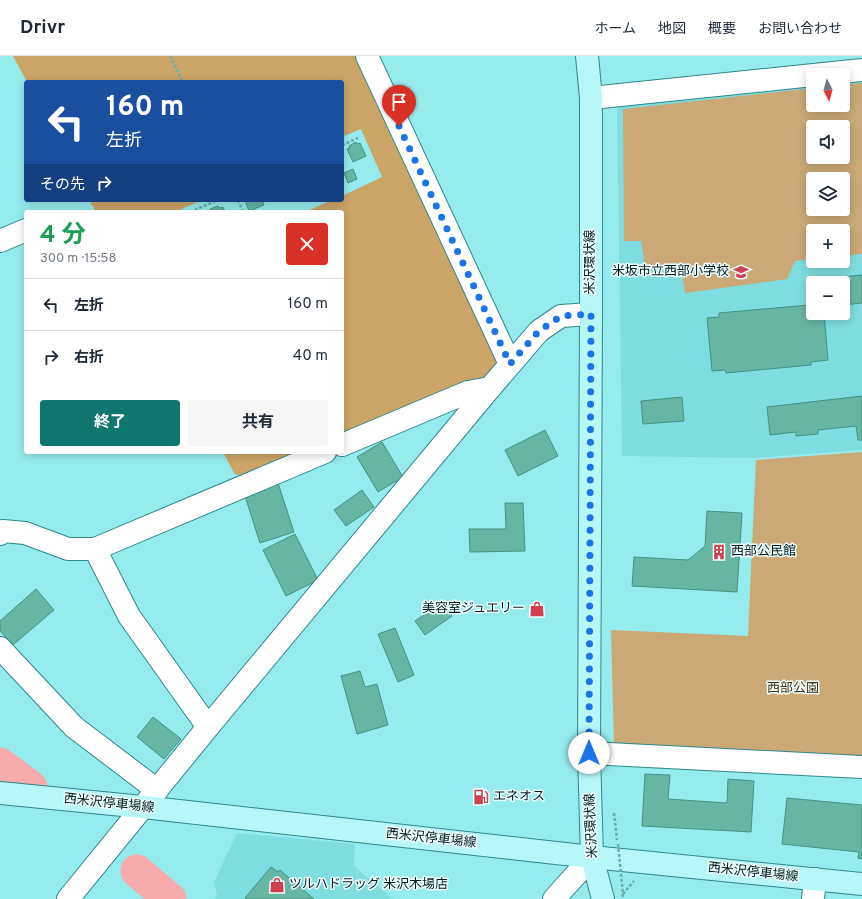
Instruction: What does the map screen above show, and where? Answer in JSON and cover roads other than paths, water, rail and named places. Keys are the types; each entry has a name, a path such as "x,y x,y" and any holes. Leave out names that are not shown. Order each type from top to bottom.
{"main road":[{"name":"米沢環状線","path":"588,56 590,98 591,314 589,753 592,857 613,897"},
{"name":"西米沢停車場線","path":"0,793 143,807 592,857 814,889 862,884"}],"street":[{"path":"367,56 510,364"},
{"path":"590,98 862,70"},
{"path":"0,241 24,231"},
{"path":"68,899 208,727 539,331 561,316 591,314"},
{"path":"344,444 468,392 490,388"},
{"path":"1,530 25,534 68,549 95,548 320,454"},
{"path":"95,548 129,616 208,727"},
{"path":"0,648 74,727 157,790"},
{"path":"589,753 862,767"},
{"path":"554,899 592,857"}],"waterway":[{"path":"0,764 31,787"},
{"path":"137,871 170,899"}],"place":[{"name":"米坂市立西部小学校","path":"741,272"},
{"name":"西部公民館","path":"719,552"},
{"name":"美容室ジュエリー","path":"537,609"},
{"name":"エネオス","path":"481,797"},
{"name":"ツルハドラッグ 米沢木場店","path":"277,885"}],"park label":[{"name":"西部公園","path":"793,689"}]}
